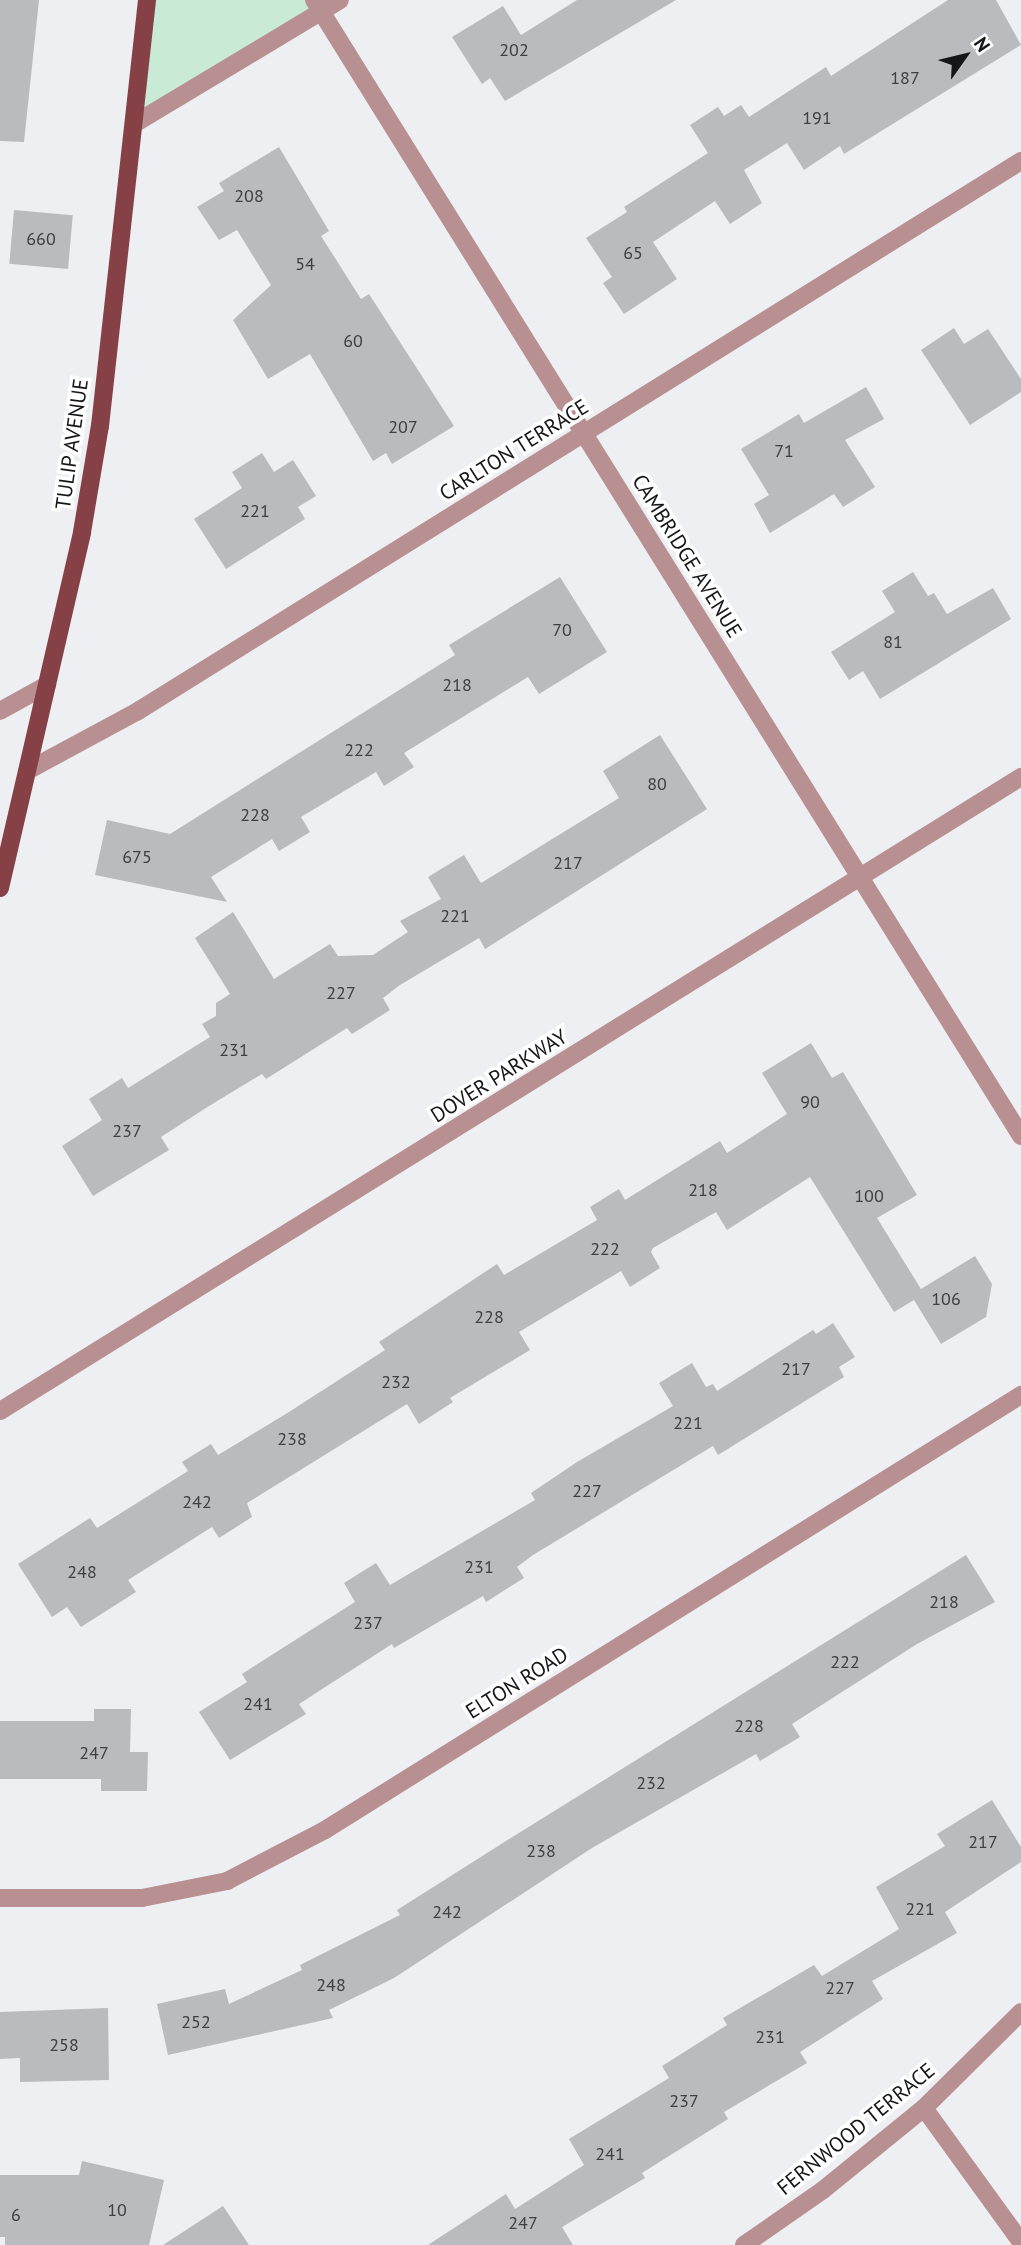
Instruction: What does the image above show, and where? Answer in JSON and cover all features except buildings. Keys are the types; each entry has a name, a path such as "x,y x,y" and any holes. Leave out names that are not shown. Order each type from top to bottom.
{"main road":[{"name":"TULIP AVENUE","path":"0,888 47,685 100,426 147,0"}],"street":[{"path":"134,124 317,6 340,0"},
{"name":"CAMBRIDGE AVENUE","path":"317,6 1021,1136"},
{"name":"CARLTON TERRACE","path":"27,771 149,704 1021,161"},
{"path":"0,710 47,685"},
{"name":"DOVER PARKWAY","path":"0,1411 1021,777"},
{"name":"ELTON ROAD","path":"0,1898 142,1898 227,1881 325,1830 1021,1395"},
{"name":"FERNWOOD TERRACE","path":"744,2245 822,2190 924,2108 1021,2012"},
{"path":"924,2108 1021,2242"}],"green space":[{"path":"150,0 310,0 316,10 138,118"}]}
